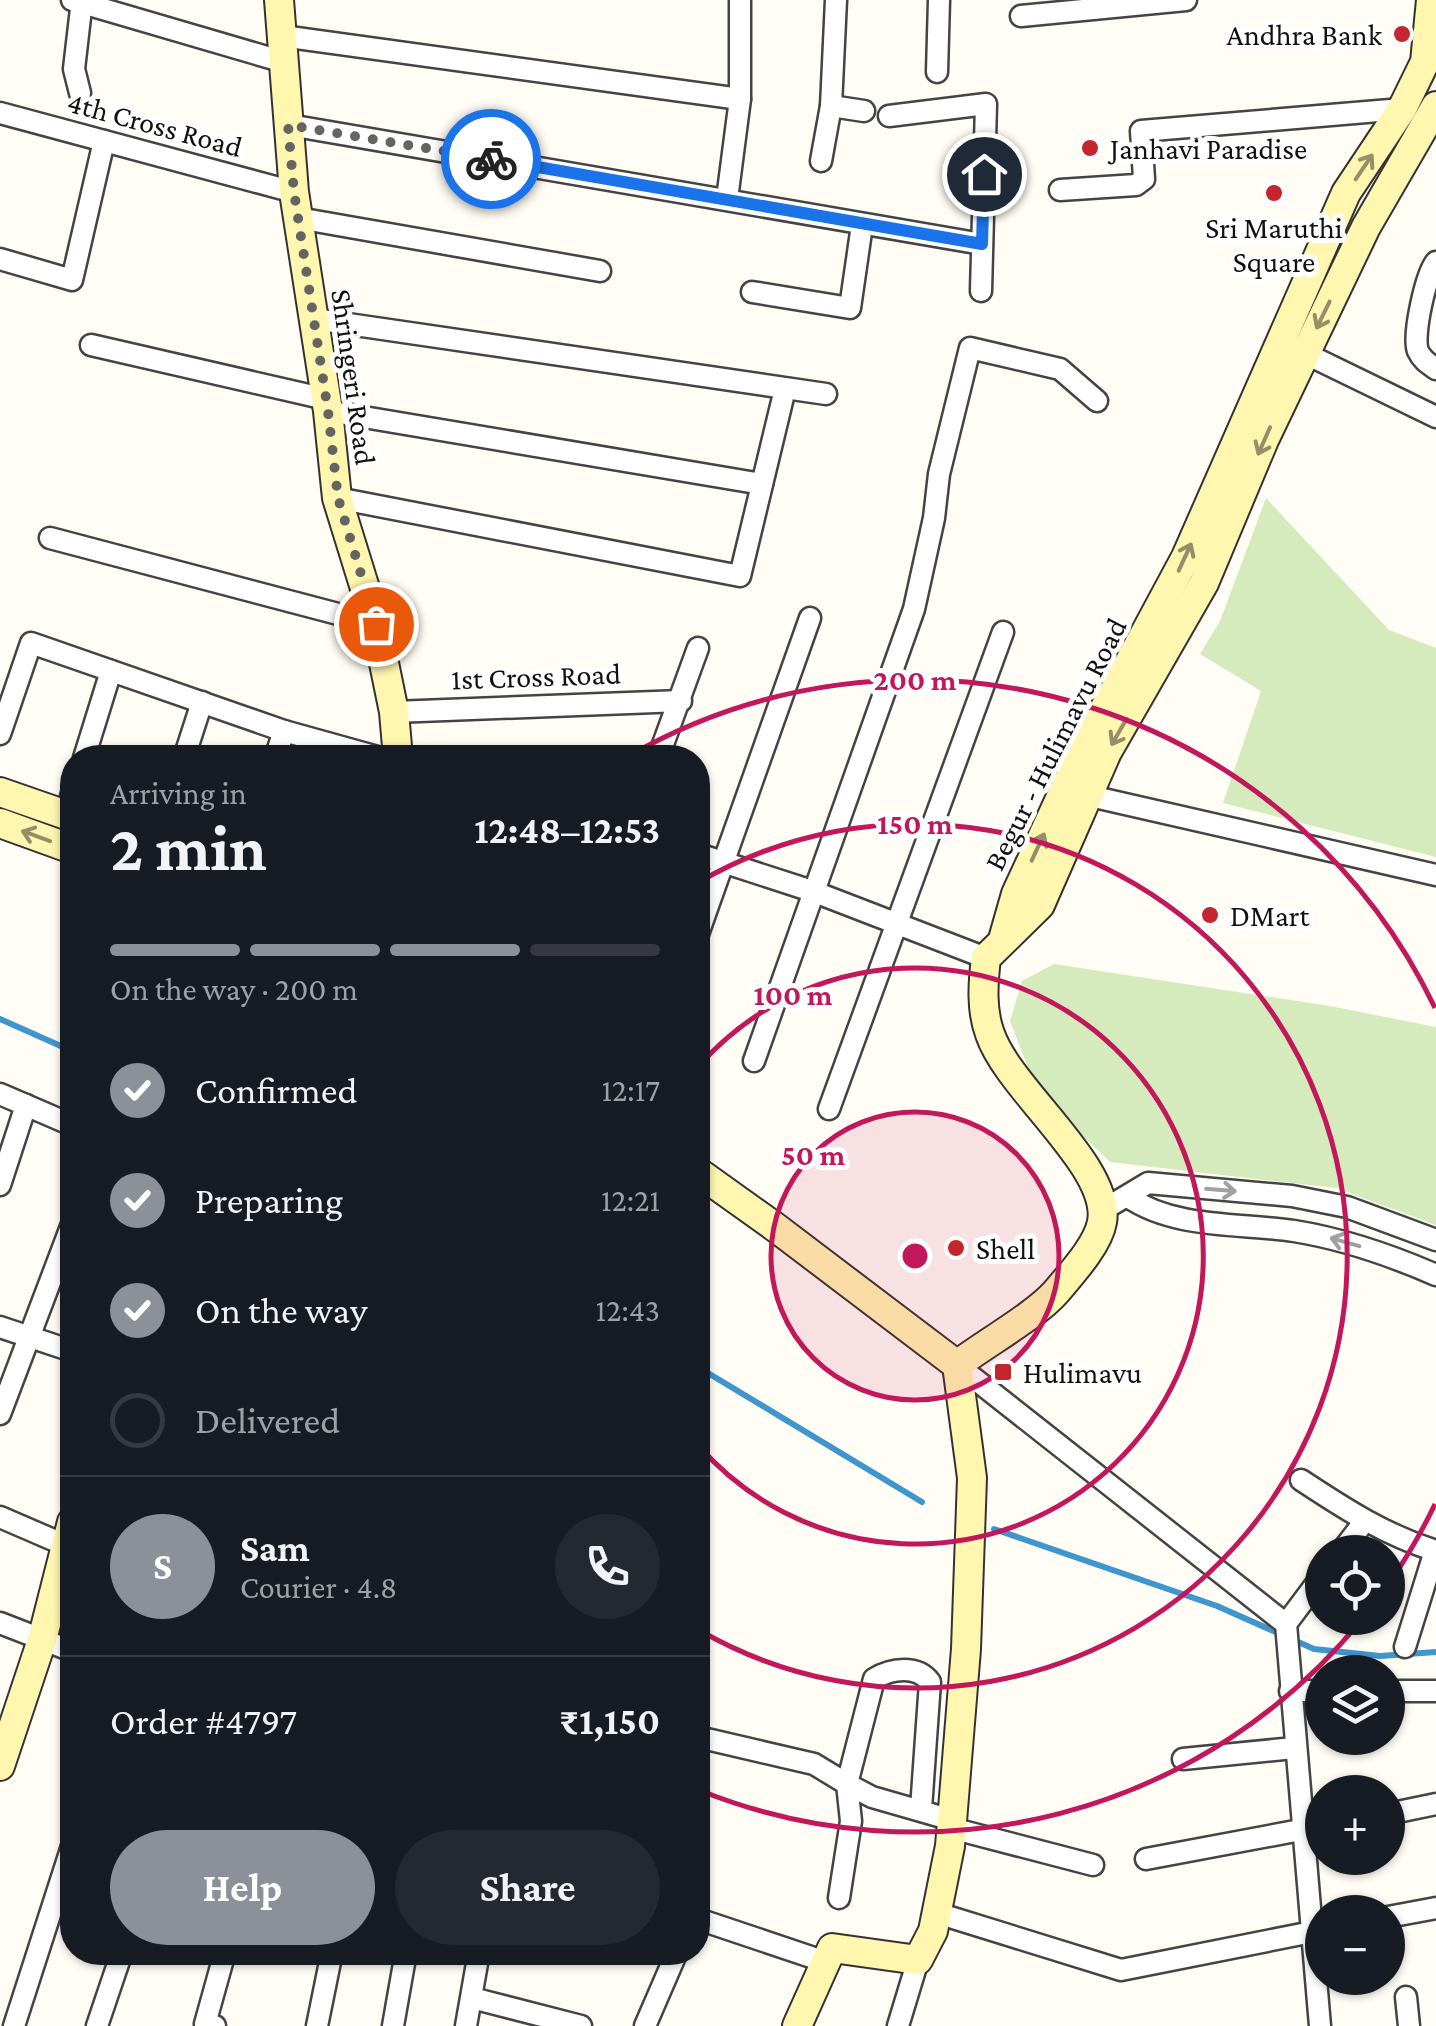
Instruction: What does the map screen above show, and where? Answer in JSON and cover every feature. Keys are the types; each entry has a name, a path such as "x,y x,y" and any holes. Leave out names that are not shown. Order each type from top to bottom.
{"main road":[{"name":"Shringeri Road","path":"280,0 296,205 338,498 376,624 397,745"},
{"name":"Begur - Hulimavu Road","path":"1115,1203 1017,1080 991,1038 985,1016 995,948 1016,894 1076,792 1108,752 1204,584 1264,440 1346,193 1431,63 1431,0"},
{"name":"Begur - Hulimavu Road","path":"1292,347 1436,106"},
{"path":"0,792 60,806"},
{"path":"0,822 60,844"},
{"path":"710,1180 957,1365 970,1455 972,1508 966,1649 952,1824 933,1931 918,1960 832,1948 797,2026"},
{"path":"957,1365 1054,1295 1115,1203"},
{"path":"0,1766 42,1640 60,1569"}],"street":[{"path":"727,199 740,100 740,0"},
{"path":"821,162 831,106 836,0"},
{"path":"938,72 939,0"},
{"path":"1021,16 1186,0"},
{"path":"80,93 74,69 79,1 283,49 740,100"},
{"path":"889,116 986,104 982,291"},
{"path":"831,106 864,111"},
{"path":"1060,190 1136,185 1144,178 1141,131 1402,109"},
{"name":"4th Cross Road","path":"0,113 104,141 296,205 600,271"},
{"path":"288,125 982,244"},
{"path":"0,259 72,280 104,141"},
{"path":"752,292 850,308 862,225"},
{"path":"1436,262 1428,271 1416,344 1424,360 1436,369"},
{"path":"314,319 826,394"},
{"path":"91,345 327,405 762,484"},
{"path":"1292,347 1436,417"},
{"path":"754,1061 914,609 934,518 939,474 970,348 1060,369 1098,401"},
{"path":"338,498 740,576 784,389"},
{"path":"50,538 376,624"},
{"path":"710,899 810,618"},
{"path":"830,1110 1003,632"},
{"path":"0,734 31,643 334,745"},
{"path":"663,745 698,648"},
{"path":"88,745 111,671"},
{"name":"1st Cross Road","path":"394,712 681,700"},
{"path":"188,745 202,702"},
{"path":"279,745 284,731"},
{"path":"1076,792 1436,875"},
{"path":"710,858 895,923 995,948"},
{"path":"0,1094 60,1120"},
{"path":"0,1185 26,1105"},
{"path":"1115,1203 1148,1183 1292,1196 1347,1208 1436,1240"},
{"path":"1115,1203 1215,1224 1331,1238 1390,1254 1436,1275"},
{"path":"0,1414 60,1255"},
{"path":"0,1327 60,1347"},
{"path":"957,1365 1286,1632"},
{"path":"1300,1480 1364,1522 1435,1551 1405,1647"},
{"path":"0,1517 60,1532"},
{"path":"1354,1535 1364,1522"},
{"path":"1305,1602 1286,1632 1294,1748 1305,1794"},
{"path":"0,1624 60,1647"},
{"path":"839,1898 850,1821 846,1784 874,1679 902,1670 921,1672 930,1682 921,1809"},
{"path":"1290,1691 1305,1691"},
{"path":"1405,1691 1436,1691"},
{"path":"710,1740 814,1764 872,1797 921,1809 952,1824 1092,1865"},
{"path":"1183,1759 1294,1748"},
{"path":"1405,1810 1436,1804"},
{"path":"1146,1860 1305,1830"},
{"path":"14,2026 60,1883"},
{"path":"1405,1914 1436,1908"},
{"path":"936,1913 1121,1970 1305,1934"},
{"path":"710,1923 826,1962"},
{"path":"898,2026 918,1960"},
{"path":"97,2026 118,1965"},
{"path":"215,2026 204,2024 221,1965"},
{"path":"317,2026 329,1965"},
{"path":"393,2026 404,1965"},
{"path":"466,2026 477,1965"},
{"path":"645,2026 668,1965"},
{"path":"1319,1995 1320,2026"},
{"path":"1406,1997 1410,2026"},
{"path":"472,1998 581,2026"}],"green space":[{"path":"1266,498 1389,630 1436,648 1436,857 1223,803 1261,691 1200,654 1220,621"},
{"path":"1054,964 1330,1006 1436,1027 1436,1225 1336,1188 1110,1162 1038,1093 1010,1021 1022,981"}],"waterway":[{"path":"0,1019 60,1046"},
{"path":"710,1374 922,1502"},
{"path":"994,1529 1217,1606 1314,1649 1380,1656 1436,1652"}],"way so far":[{"path":"376,624 338,498 288,125 491,159"}],"place":[{"name":"Andhra Bank","path":"1402,34"},
{"name":"Janhavi Paradise","path":"1090,148"},
{"name":"Sri Maruthi Square","path":"1274,193"},
{"name":"DMart","path":"1210,915"},
{"name":"Shell","path":"956,1248"},
{"name":"Hulimavu","path":"1003,1372"}],"route":[{"path":"491,159 982,244 984,174"}]}
